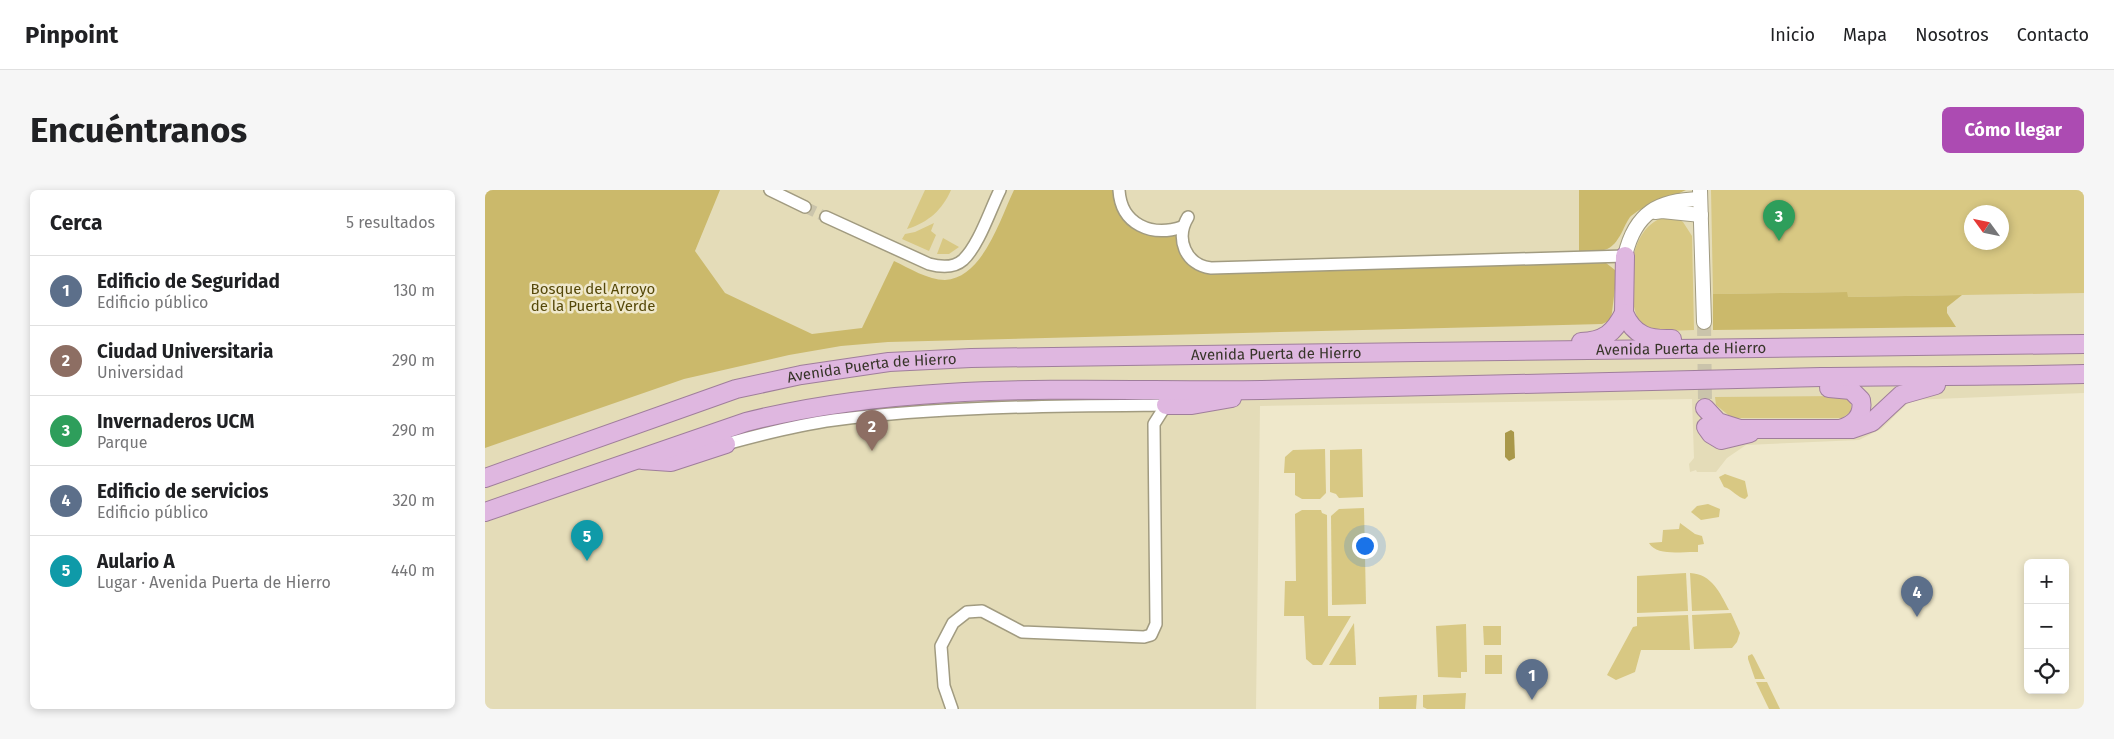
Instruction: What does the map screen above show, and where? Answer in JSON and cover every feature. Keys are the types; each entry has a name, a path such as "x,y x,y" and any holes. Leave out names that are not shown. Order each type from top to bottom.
{"highway":[{"path":"1419,352 1436,345 1600,340 1612,332 1624,313 1625,256"},
{"path":"1624,313 1635,331 1655,340 1789,338 1808,339 1839,347"},
{"name":"Avenida Puerta de Hierro","path":"485,478 736,389 851,367 889,362 971,358 2084,344"},
{"name":"Avenida Puerta de Hierro","path":"485,512 746,422 783,412 873,398 979,392 1248,390 2084,374"},
{"path":"1705,404 1718,422 1724,426 1755,431 1835,430 1863,427 1872,422 1901,395 1957,377"},
{"path":"1763,379 1775,385 1789,388 1844,388 1855,392 1862,405 1858,418 1847,427 1835,430"},
{"path":"1166,405 1192,405 1230,400 1248,390"},
{"path":"1706,427 1711,434 1721,440 1755,431"},
{"path":"632,460 671,462 726,444"}],"street":[{"path":"770,190 805,207"},
{"path":"826,217 929,264 947,266 962,261 971,250 1000,190"},
{"path":"1119,190 1122,206 1137,224 1158,231 1168,232 1185,222 1183,244 1189,256 1197,264 1211,268 1625,256 1631,238 1643,218 1659,205 1700,195 1704,322"},
{"path":"1643,218 1662,210 1701,215"},
{"path":"1705,404 1706,427"},
{"path":"1135,405 1154,424"},
{"path":"726,444 786,428 873,416 978,409 1166,405"},
{"path":"951,709 944,686 941,646 953,622 967,612 982,611 1022,632 1144,637 1151,635 1156,624 1154,424 1166,405"}],"shaded area":[{"path":"485,190 2084,190 2084,393 1911,400 1881,429 1859,440 1746,445 1727,458 1716,472 1697,472 1696,470 1690,472 1689,464 1694,458 1692,399 1260,406 1256,709 485,709"},
{"path":"925,190 951,190 943,204 934,214 922,223 907,229"},
{"path":"1711,190 2084,190 2084,293 1847,297 1847,292 1713,294"},
{"path":"1665,217 1675,217 1683,222 1692,236 1694,330 1667,331 1667,334 1641,326 1632,298 1631,281 1632,264 1642,234 1652,224"},
{"path":"934,223 931,231 936,235 929,251 902,239 905,234 915,232"},
{"path":"943,238 959,247 949,254 937,254"},
{"path":"1839,396 1850,400 1852,411 1842,418 1732,418 1716,405 1715,397"},
{"path":"1511,430 1514,432 1515,458 1509,461 1505,457 1505,433"},
{"path":"1325,449 1326,493 1320,499 1302,499 1295,495 1295,473 1284,473 1285,457 1293,450"},
{"path":"1362,449 1363,497 1339,498 1336,494 1330,492 1330,450"},
{"path":"1725,474 1745,481 1748,496 1745,499 1724,487 1719,477"},
{"path":"1708,504 1720,509 1719,517 1701,520 1691,512 1697,506"},
{"path":"1364,508 1366,604 1332,605 1331,516 1339,509"},
{"path":"1302,510 1321,510 1322,513 1327,515 1328,616 1351,616 1322,665 1313,665 1306,659 1304,616 1284,616 1285,581 1296,581 1295,514"},
{"path":"1680,523 1695,534 1702,536 1704,544 1698,545 1698,552 1664,552 1649,543 1662,542 1663,530 1679,529"},
{"path":"1686,573 1688,611 1637,613 1637,576"},
{"path":"1690,573 1698,574 1710,581 1719,591 1729,610 1692,611"},
{"path":"1731,613 1740,633 1737,642 1732,648 1694,649 1692,615"},
{"path":"1688,615 1690,650 1641,650 1635,672 1616,680 1607,675 1633,627 1637,626 1637,617"},
{"path":"1354,623 1356,665 1329,665"},
{"path":"1466,624 1467,672 1461,672 1461,678 1438,677 1436,626"},
{"path":"1483,626 1501,626 1501,645 1484,645"},
{"path":"1752,654 1765,679 1755,679 1748,659 1748,656"},
{"path":"1485,655 1502,655 1502,674 1485,674"},
{"path":"1756,682 1767,682 1780,709 1769,709"},
{"path":"1466,693 1465,709 1427,709 1423,707 1423,695"},
{"path":"1417,695 1416,709 1379,709 1379,697"}],"green space":[{"name":"Bosque del Arroyo de la Puerta Verde","path":"485,190 720,190 695,251 725,293 812,334 862,328 894,261 932,278 945,280 958,277 970,269 980,258 996,231 1014,190 1116,190 1132,224 1178,233 1180,250 1187,262 1199,269 1215,273 1606,263 1615,270 1616,280 1611,320 1602,324 888,342 841,346 789,355 684,379 485,448"},
{"path":"1579,190 1686,190 1637,211 1630,217 1619,238 1606,250 1579,251"},
{"path":"1847,292 1848,297 1962,295 1947,307 1947,313 1956,327 1713,330 1713,294"}],"tunnel":[{"path":"805,207 826,217"},
{"path":"1704,322 1705,401"}],"place":[{"name":"Invernaderos UCM","path":"1779,241"},
{"name":"Ciudad Universitaria","path":"872,451"},
{"name":"Aulario A","path":"587,561"},
{"name":"Edificio de servicios","path":"1917,617"},
{"name":"Edificio de Seguridad","path":"1532,700"}]}
